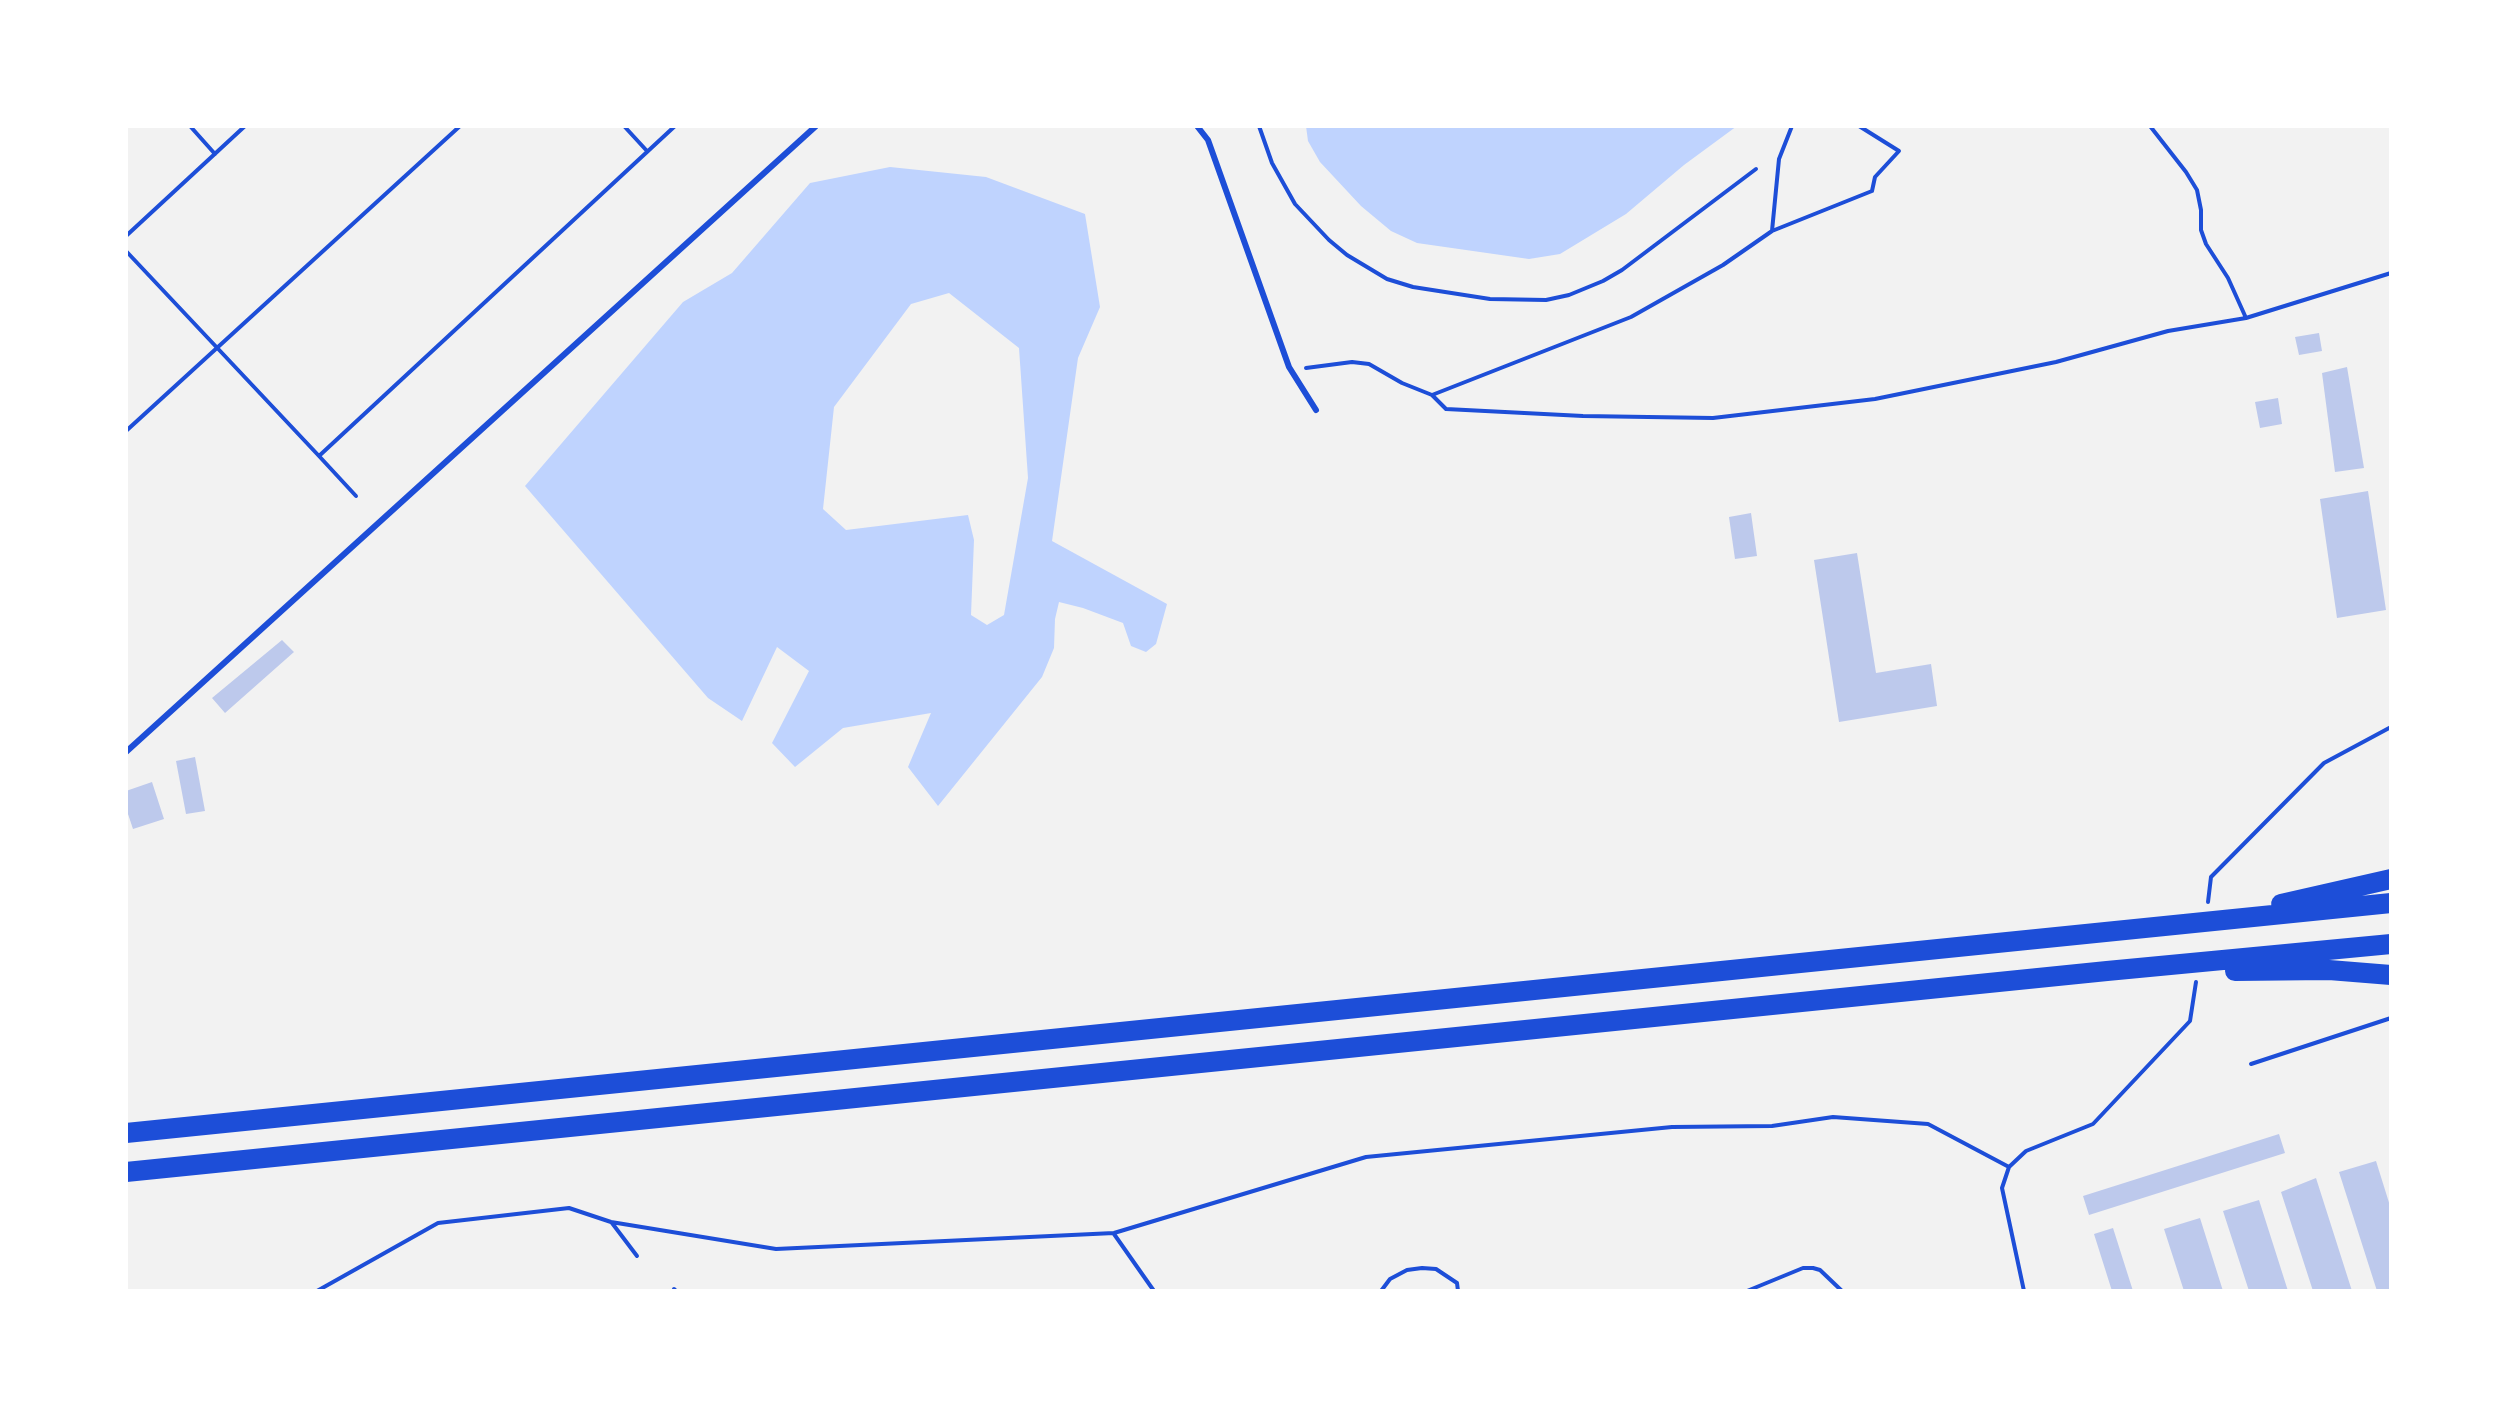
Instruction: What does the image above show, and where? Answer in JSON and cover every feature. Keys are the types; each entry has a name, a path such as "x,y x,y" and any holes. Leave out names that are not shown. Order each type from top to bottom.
{"highway":[{"path":"2231,918 2316,894 2391,879"},
{"path":"126,1133 2391,903"},
{"path":"126,1172 2391,944"},
{"path":"2179,965 2229,971 2329,970 2391,975"}],"lane":[{"path":"126,752 816,126"},
{"path":"1197,126 1208,140"},
{"path":"1204,126 1292,371 1316,410"}],"path":[{"path":"190,126 215,154"},
{"path":"126,236 245,126"},
{"path":"126,431 460,126"},
{"path":"624,126 647,151"},
{"path":"319,456 675,126"},
{"path":"1259,126 1272,163 1295,204 1347,255 1387,279 1413,287 1490,299 1546,300 1569,295 1603,281 1756,169"},
{"path":"1772,231 1779,159 1792,126"},
{"path":"1432,395 1631,317 1723,265 1772,231 1872,191 1875,177 1899,151 1859,126"},
{"path":"2150,126 2197,190 2201,230 2206,244 2228,278 2246,318"},
{"path":"126,251 356,496"},
{"path":"1292,371 1352,362 1369,364 1402,383 1432,395 1446,409 1713,418 1875,399 2056,362 2168,331 2246,318 2391,273"},
{"path":"2207,906 2211,877 2324,763 2391,727"},
{"path":"2024,1291 2002,1188 2009,1167 2026,1151 2093,1124 2190,1021 2196,978"},
{"path":"2251,1064 2391,1018"},
{"path":"317,1291 438,1223 569,1208 611,1222 776,1249 1114,1233 1366,1157 1672,1127 1772,1126 1833,1117 1928,1124 2009,1167"},
{"path":"611,1222 637,1256"},
{"path":"1114,1233 1154,1291"},
{"path":"1381,1291 1390,1279 1407,1270 1422,1268 1436,1269 1457,1283 1458,1291"},
{"path":"1747,1291 1803,1268 1813,1268 1820,1270 1842,1291"}],"water":[{"path":"1306,126 1737,126 1626,214 1560,254 1529,259 1417,243 1391,231 1361,206 1320,162 1308,141"},
{"path":"890,167 986,177 1085,214 1100,307 1078,358 1052,541 1167,604 1156,644 1146,652 1131,646 1123,623 1059,602 1054,648 1042,677 938,806 908,767 931,713 843,728 795,767 772,743 809,671 777,647 742,721 708,698 525,486 683,302 732,273 810,183","holes":["949,293 1019,348 1028,478 1004,615 987,625 971,615 974,540 968,515 846,530 823,509 834,407 911,304"]}],"building":[{"path":"2319,333 2322,351 2299,355 2295,337"},
{"path":"2347,367 2364,468 2335,472 2322,373"},
{"path":"2278,398 2282,424 2260,428 2255,402"},
{"path":"2368,491 2386,610 2337,618 2320,499"},
{"path":"1751,513 1757,556 1735,559 1729,517"},
{"path":"1857,553 1876,673 1931,664 1937,706 1839,722 1814,560"},
{"path":"282,640 294,652 225,713 212,698"},
{"path":"195,757 205,811 186,814 176,761"},
{"path":"152,782 164,819 133,829 126,808 126,791"},
{"path":"2279,1134 2285,1153 2089,1215 2083,1196"},
{"path":"2376,1161 2391,1209 2391,1291 2377,1291 2339,1172"},
{"path":"2316,1178 2352,1291 2313,1291 2281,1192"},
{"path":"2259,1200 2288,1291 2249,1291 2223,1211"},
{"path":"2200,1218 2223,1291 2184,1291 2164,1229"},
{"path":"2113,1228 2133,1291 2112,1291 2094,1234"}]}
